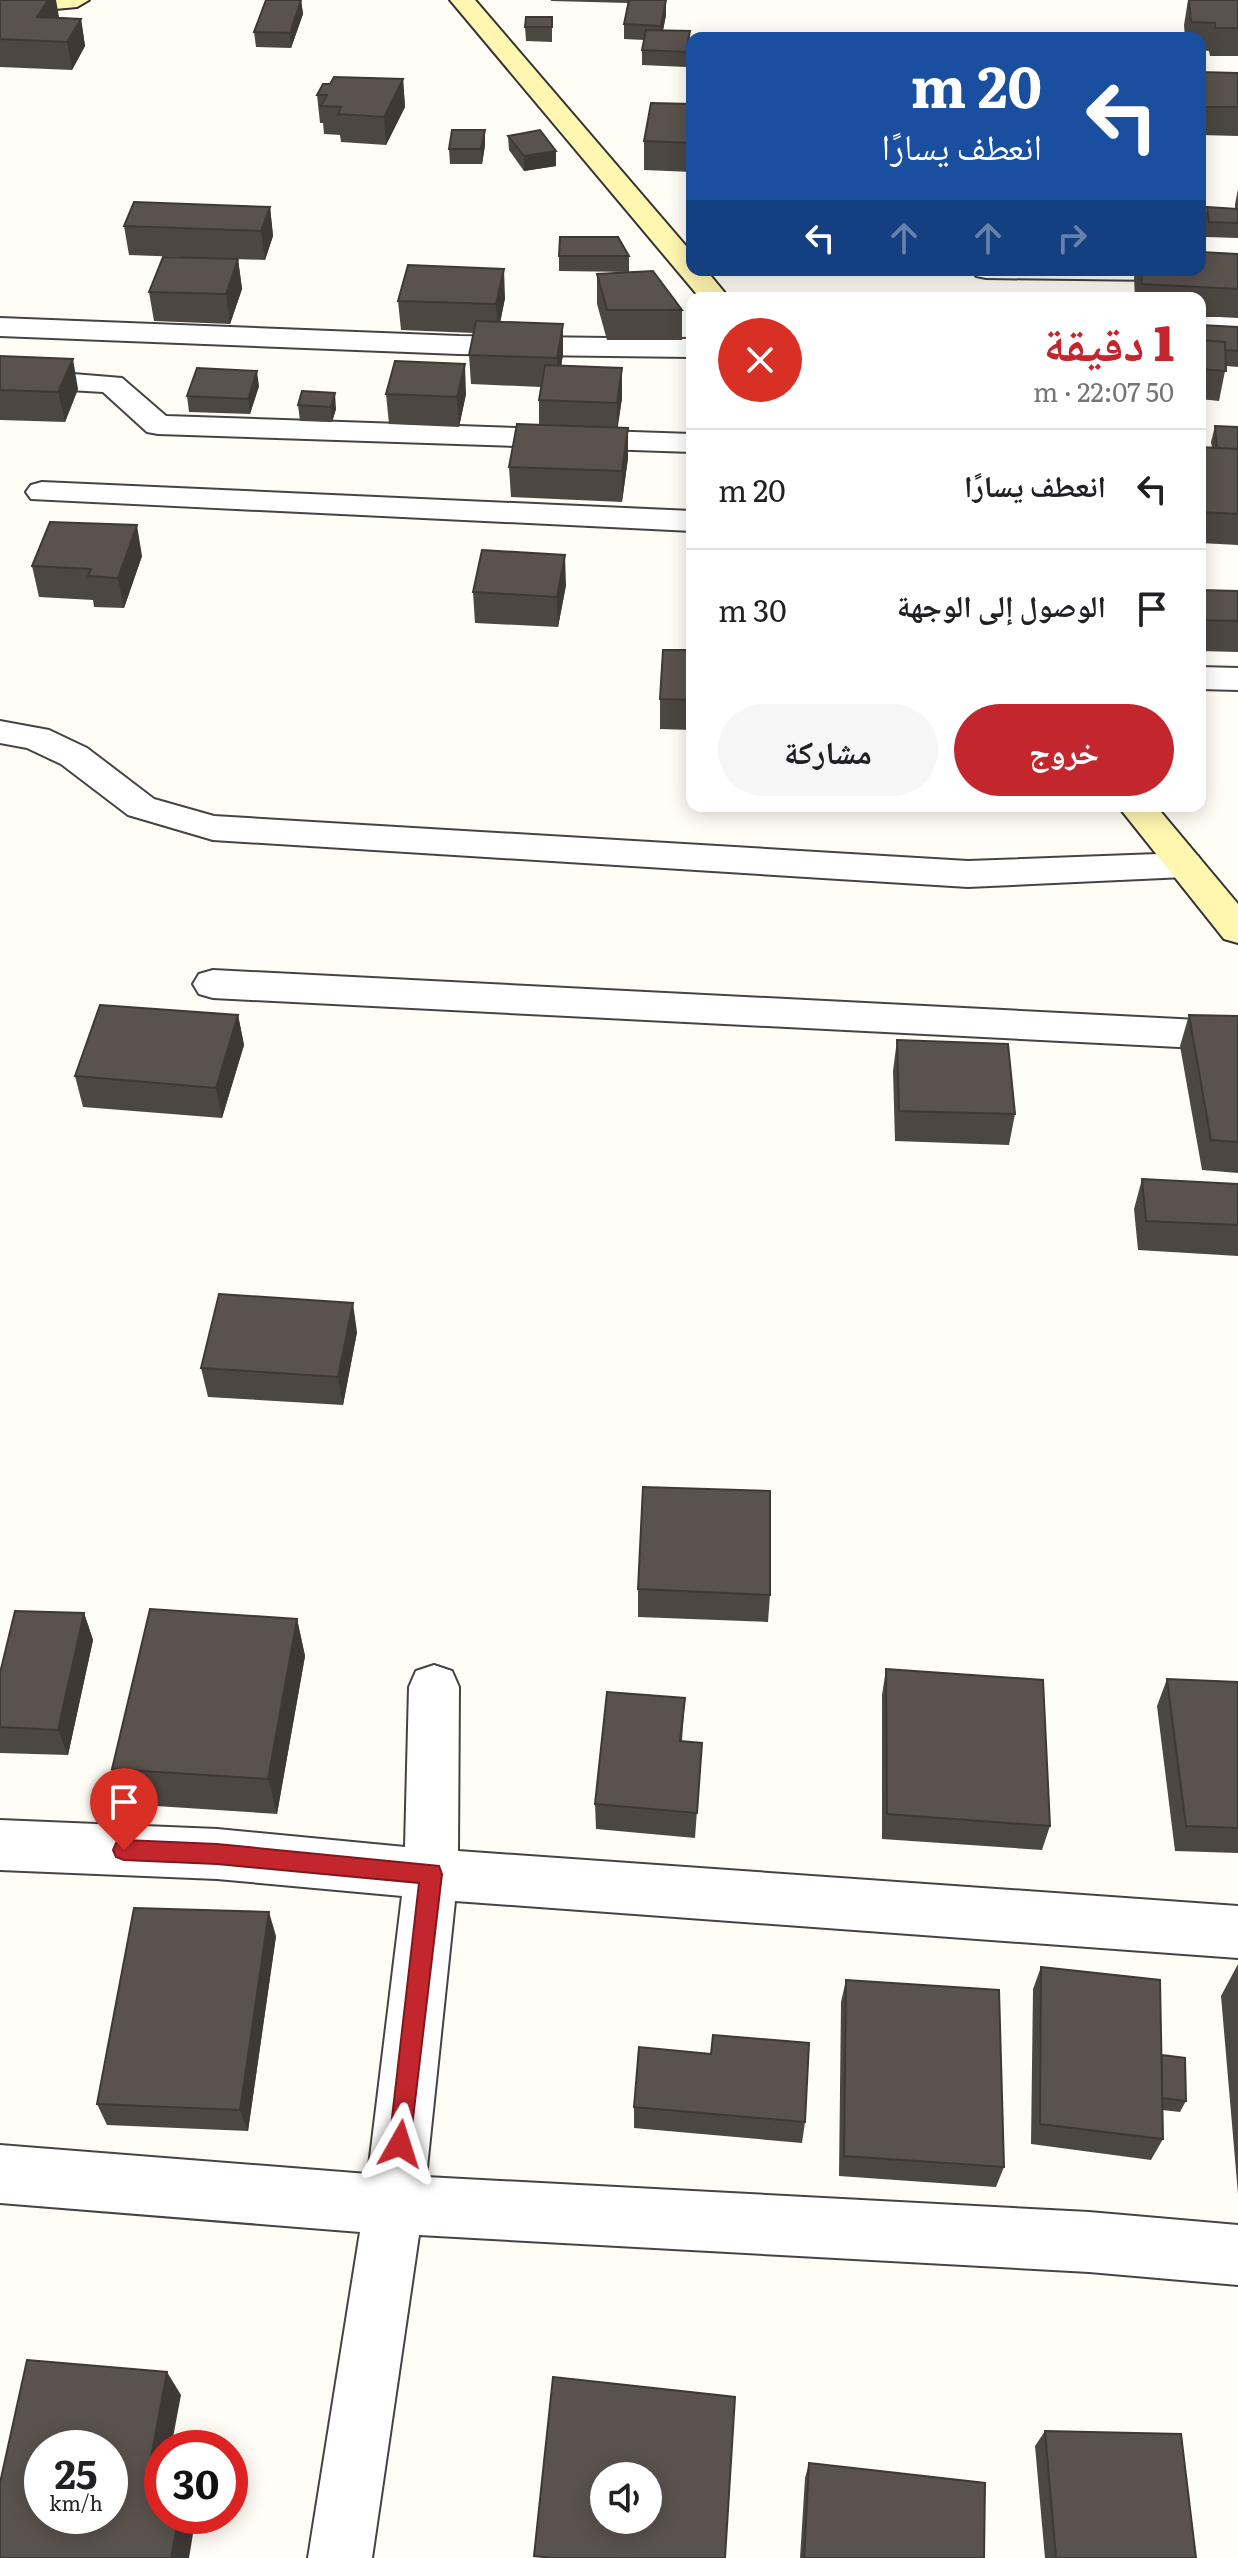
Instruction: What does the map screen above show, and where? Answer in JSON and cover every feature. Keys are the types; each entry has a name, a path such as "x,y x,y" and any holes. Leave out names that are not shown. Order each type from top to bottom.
{"street":[{"path":"0,7 77,0"},
{"path":"462,0 685,255"},
{"path":"1206,275 1238,273"},
{"path":"1023,276 1078,285 1198,276"},
{"path":"1206,326 1238,326"},
{"path":"0,327 459,345 686,348"},
{"path":"0,377 111,384 158,425 686,443"},
{"path":"42,492 686,521"},
{"path":"1206,678 1238,679"},
{"path":"0,732 36,738 74,756 141,807 213,828 940,873 1185,865"},
{"path":"1141,812 1185,865 1232,912"},
{"path":"213,984 1238,1036"},
{"path":"340,2558 394,2204 431,1874 434,1687"},
{"path":"0,1845 217,1854 431,1874 1238,1932"},
{"path":"0,2174 272,2198 1089,2242 1238,2255"}],"building":[{"path":"0,0 48,0 37,17 81,19 67,42 0,39"},
{"path":"266,0 301,0 290,33 254,32"},
{"path":"629,0 666,0 661,26 624,24"},
{"path":"1189,0 1238,0 1238,28 1215,28 1215,23 1191,22"},
{"path":"526,17 552,17 552,27 525,27"},
{"path":"646,30 690,31 686,32 686,52 642,50"},
{"path":"1206,72 1238,73 1238,107 1206,107"},
{"path":"334,77 403,79 384,117 338,114 341,107 321,106 327,95 317,95 323,84 330,84"},
{"path":"651,103 686,104 686,143 644,141"},
{"path":"452,130 485,130 481,149 449,149"},
{"path":"540,130 556,151 524,156 508,136"},
{"path":"134,202 270,207 261,231 124,226"},
{"path":"1207,207 1238,209 1238,223 1209,222"},
{"path":"560,237 618,237 629,256 559,256"},
{"path":"1206,252 1238,254 1238,289 1142,284 1141,276 1206,276"},
{"path":"163,257 238,259 226,294 149,292"},
{"path":"408,265 504,269 496,304 398,301"},
{"path":"653,271 682,310 607,310 597,274"},
{"path":"476,321 563,324 557,358 469,355"},
{"path":"1206,325 1238,327 1238,351 1225,350 1225,342 1206,340"},
{"path":"1206,340 1225,342 1226,371 1206,369"},
{"path":"0,356 73,359 58,392 0,390"},
{"path":"395,361 465,364 457,397 386,394"},
{"path":"545,365 622,368 617,403 539,400"},
{"path":"197,368 257,371 248,399 187,396"},
{"path":"302,391 335,393 331,407 298,405"},
{"path":"517,424 628,428 622,471 509,467"},
{"path":"1215,426 1238,427 1238,449 1217,448"},
{"path":"1206,447 1238,449 1238,514 1206,512"},
{"path":"50,522 137,525 118,578 88,576 91,569 32,566"},
{"path":"482,550 565,555 557,597 473,592"},
{"path":"1206,590 1238,591 1238,621 1206,620"},
{"path":"663,650 686,650 686,700 660,699"},
{"path":"100,1005 238,1015 216,1088 75,1076"},
{"path":"1189,1015 1238,1016 1238,1142 1211,1140"},
{"path":"897,1040 1008,1044 1015,1114 899,1111"},
{"path":"1142,1179 1238,1184 1238,1225 1146,1221"},
{"path":"219,1294 353,1303 338,1377 201,1368"},
{"path":"643,1487 770,1491 770,1595 638,1589"},
{"path":"150,1609 297,1619 268,1779 112,1769"},
{"path":"15,1611 84,1613 58,1730 0,1727 0,1673"},
{"path":"886,1669 1043,1680 1050,1826 887,1814"},
{"path":"1167,1679 1238,1682 1238,1828 1186,1826"},
{"path":"607,1692 685,1698 680,1741 702,1743 697,1813 595,1804"},
{"path":"134,1908 269,1912 240,2110 97,2104"},
{"path":"1041,1967 1160,1980 1163,2139 1040,2124"},
{"path":"846,1980 999,1990 1004,2167 844,2156"},
{"path":"713,2035 809,2043 805,2122 634,2107 639,2047 711,2054"},
{"path":"1162,2055 1185,2058 1186,2101 1162,2098"},
{"path":"27,2360 167,2372 156,2430 144,2430 144,2534 176,2534 171,2558 0,2558 0,2483"},
{"path":"553,2377 735,2397 725,2558 534,2556"},
{"path":"1045,2431 1181,2434 1196,2558 1056,2558"},
{"path":"809,2463 985,2483 984,2558 804,2558"}],"route":[{"path":"124,1850 217,1854 431,1874 400,2144"}]}
